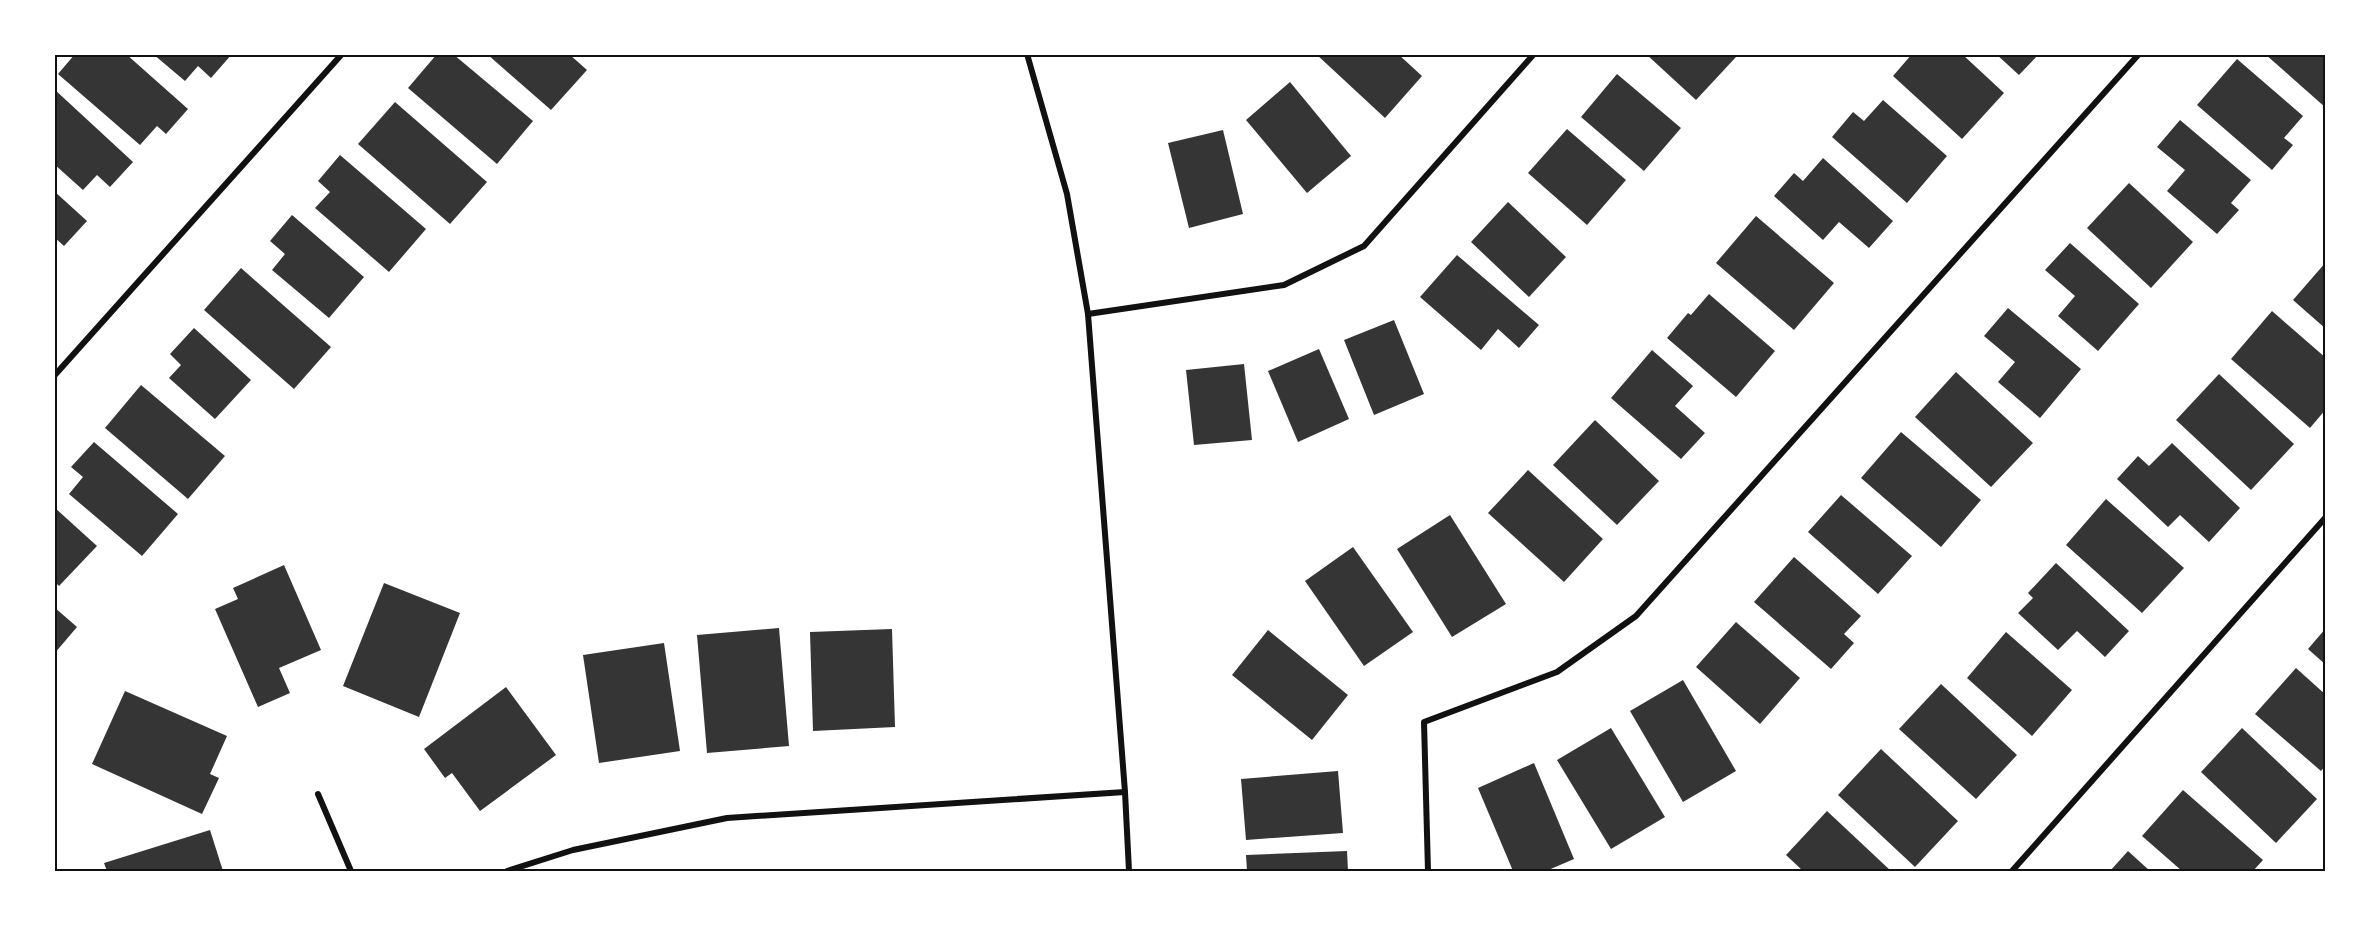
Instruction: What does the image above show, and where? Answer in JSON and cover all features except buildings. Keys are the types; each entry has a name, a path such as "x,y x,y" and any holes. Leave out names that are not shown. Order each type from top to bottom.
{"street":[{"path":"54,376 342,54"},
{"path":"1027,54 1066,194 1088,314 1125,792 1128,871"},
{"path":"1088,314 1284,285 1364,246 1534,54"},
{"path":"1428,871 1424,722 1557,672 1636,616 2139,54"},
{"path":"2012,871 2326,517"},
{"path":"507,871 573,850 727,818 1125,792"},
{"path":"318,794 351,871"}]}
